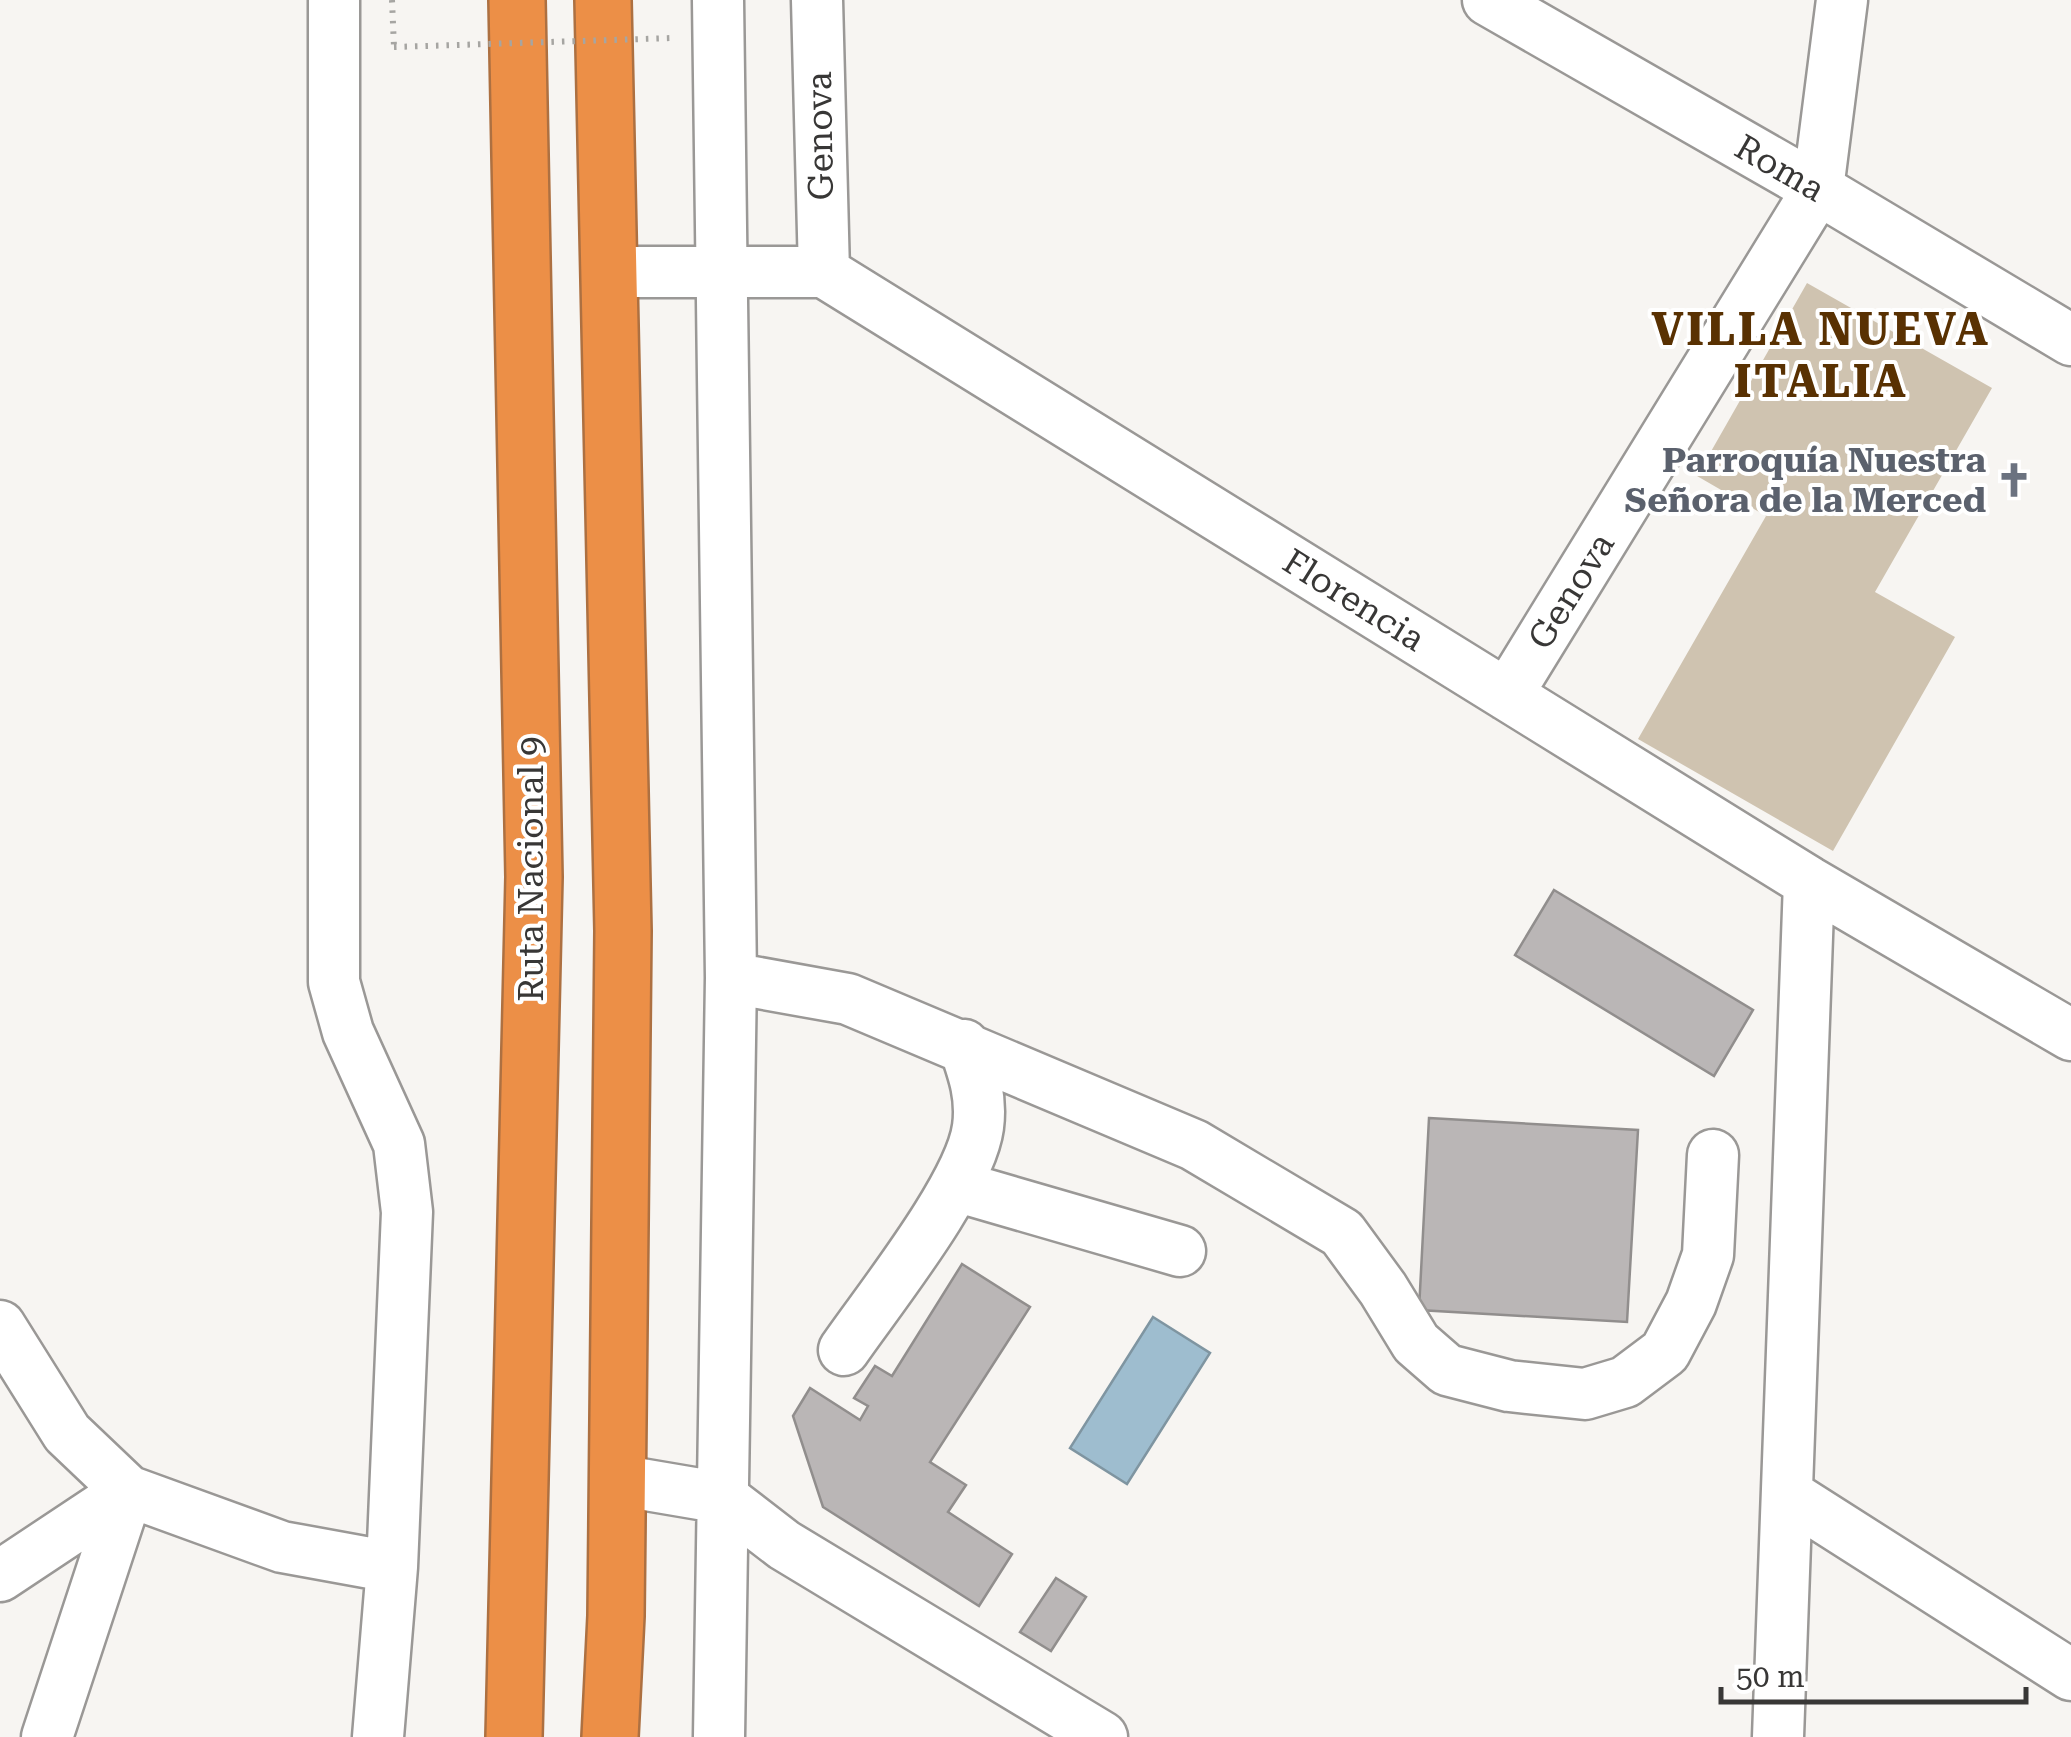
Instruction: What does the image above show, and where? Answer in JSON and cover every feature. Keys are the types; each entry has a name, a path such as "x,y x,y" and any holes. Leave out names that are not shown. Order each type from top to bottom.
{"highway":[{"name":"Ruta Nacional 9","path":"514,1737 534,876 516,0"},
{"path":"604,0 624,930 618,1480 610,1737"}],"street":[{"path":"334,0 334,982 348,1032 398,1144 407,1212 392,1567 378,1737"},
{"path":"718,0 731,978 719,1737"},
{"name":"Genova","path":"817,0 824,272"},
{"name":"Roma","path":"1488,0 2071,340"},
{"name":"Genova","path":"1507,695 1818,189 1842,0"},
{"path":"610,272 824,272"},
{"name":"Florencia","path":"824,272 1809,882 2071,1035"},
{"path":"1778,1737 1809,882"},
{"path":"731,978 848,998 1194,1145 1342,1234 1384,1289 1416,1343 1447,1370 1509,1386 1584,1394 1624,1382 1665,1352 1691,1303 1708,1256 1714,1155"},
{"path":"844,1350 956,1186 978,1130 979,1087 964,1046"},
{"path":"956,1186 1180,1251"},
{"path":"0,1326 67,1433 128,1491 282,1547 392,1567"},
{"path":"618,1480 722,1498 784,1545 1102,1737"},
{"path":"0,1576 128,1491"},
{"path":"47,1737 128,1491"},
{"path":"1787,1494 2071,1675"}],"path":[{"path":"392,0 394,47 672,38"}],"shaded area":[{"path":"1807,283 1992,388 1875,592 1955,637 1833,851 1638,739 1766,516 1697,476"}],"water":[{"path":"1153,1317 1210,1353 1127,1484 1070,1448"}],"building":[{"path":"1554,890 1753,1010 1714,1076 1515,955"},
{"path":"1429,1118 1638,1130 1627,1322 1419,1310"},
{"path":"962,1264 1030,1307 930,1462 966,1485 948,1512 1012,1554 979,1606 823,1507 793,1416 810,1388 860,1420 868,1406 854,1398 875,1366 892,1376"},
{"path":"1056,1578 1086,1597 1051,1651 1020,1632"}],"place":[{"name":"Parroquía Nuestra Señora de la Merced","path":"2014,480"}],"district":[{"name":"VILLA NUEVA ITALIA","path":"1821,355"}]}
